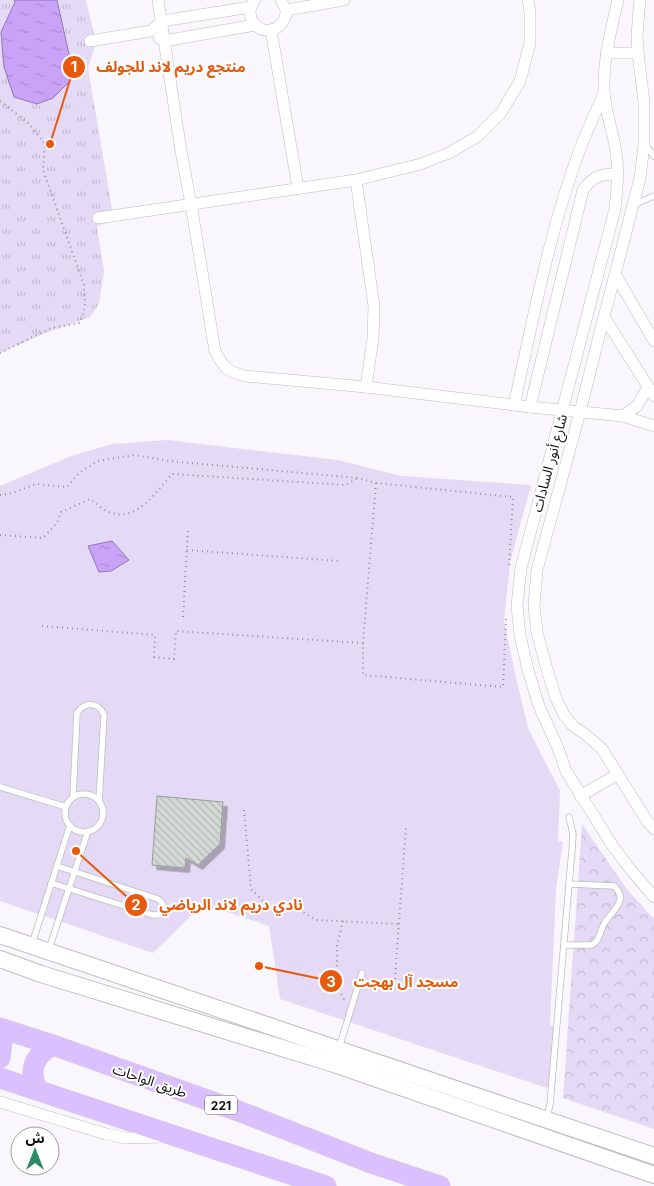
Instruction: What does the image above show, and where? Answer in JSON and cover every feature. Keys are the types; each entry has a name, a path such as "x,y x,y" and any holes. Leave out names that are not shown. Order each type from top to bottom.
{"highway":[{"name":"طريق الواحات","path":"0,1028 241,1112 371,1163 440,1186"},
{"path":"0,1033 2,1044 0,1058"},
{"path":"38,1090 34,1082 34,1064 38,1056 53,1045"},
{"path":"0,1078 176,1136 289,1179 326,1186"}],"street":[{"path":"158,0 215,351 221,362 230,372 245,376 623,416 654,426"},
{"path":"90,41 151,31 162,21 253,3 250,17 255,25 262,30 271,30 279,27 284,19 283,5 344,0"},
{"path":"98,218 356,180 422,164 449,153 478,136 501,113 520,80 530,43 528,0"},
{"name":"شارع أنور السادات","path":"618,0 604,70 604,93 616,150 618,174 615,209 521,568 517,605 520,635 528,670 539,706 566,771 612,845 654,897"},
{"name":"شارع أنور السادات","path":"640,0 638,53 644,102 644,145 640,178 537,570 534,606 546,666 556,698 564,715 573,726 602,749 647,821 654,829"},
{"path":"151,31 164,41 255,25"},
{"path":"271,30 298,188"},
{"path":"606,54 638,53"},
{"path":"514,405 551,244 580,149 604,93"},
{"path":"530,407 583,190 596,177 618,174"},
{"path":"356,180 374,306 373,338 366,388"},
{"path":"568,186 583,190"},
{"path":"615,274 654,341"},
{"path":"604,317 651,392 637,406 623,416"},
{"path":"580,796 618,774"},
{"path":"0,935 654,1156"},
{"path":"25,968 31,945"},
{"path":"41,974 48,951"},
{"path":"0,959 41,974 334,1064 654,1175"},
{"path":"0,1102 87,1129 125,1138 176,1136"}],"lane":[{"path":"644,145 654,156"},
{"path":"634,205 654,196"},
{"path":"73,797 84,794 95,797 99,801 103,811 100,822 93,829 88,831 78,830 70,825 66,816 66,807 73,797 77,712 83,706 91,704 99,707 104,715 99,801"},
{"path":"0,787 66,807"},
{"path":"546,1119 550,1104 573,834 569,817"},
{"path":"31,945 70,825"},
{"path":"48,951 88,831"},
{"path":"51,883 153,915 157,915 164,910 164,905 158,899 57,866"},
{"path":"564,945 592,946 595,944 599,939 606,920 617,909 620,900 620,894 614,886 569,884"},
{"path":"334,1064 362,974"}],"path":[{"path":"0,101 28,123 45,144 43,170 84,285 85,307 80,323 51,328 0,353"},
{"path":"0,495 12,493 36,484 67,487 79,473 98,461 134,455 169,461 358,478 376,483 513,497 509,567"},
{"path":"0,535 43,538 57,523 61,512 90,499 107,511 124,516 139,510 172,474 346,485 358,478"},
{"path":"376,483 363,642 363,675 503,686 506,617"},
{"path":"183,616 188,528"},
{"path":"187,550 339,561"},
{"path":"42,626 155,635 154,657 174,659 176,631 363,642"},
{"path":"244,810 251,889 268,906 300,910 316,920 399,924"},
{"path":"395,979 406,826"},
{"path":"342,921 337,946 337,986 350,1014"}],"green space":[{"path":"0,0 86,0 96,43 88,68 114,221 97,226 104,271 99,304 90,317 0,353"},
{"path":"167,440 338,460 401,476 531,485 510,563 504,621 528,728 560,791 558,841 563,842 556,889 550,1026 558,1027 555,1088 548,1085 547,1088 280,999 269,926 203,904 153,953 0,901 0,486 74,455 112,444"},
{"path":"582,824 626,888 654,919 654,1129 563,1098"}],"water":[{"path":"14,0 57,0 74,77 53,98 37,104 14,97 4,67 1,32 15,2"},
{"path":"112,541 129,560 111,571 99,572 88,546"}],"building":[{"path":"157,796 223,802 220,844 198,865 186,858 185,868 152,865"}],"place":[{"name":"منتجع دريم لاند للجولف","path":"50,144"},
{"name":"نادي دريم لاند الرياضي","path":"76,851"},
{"name":"مسجد آل بهجت","path":"259,966"}]}
